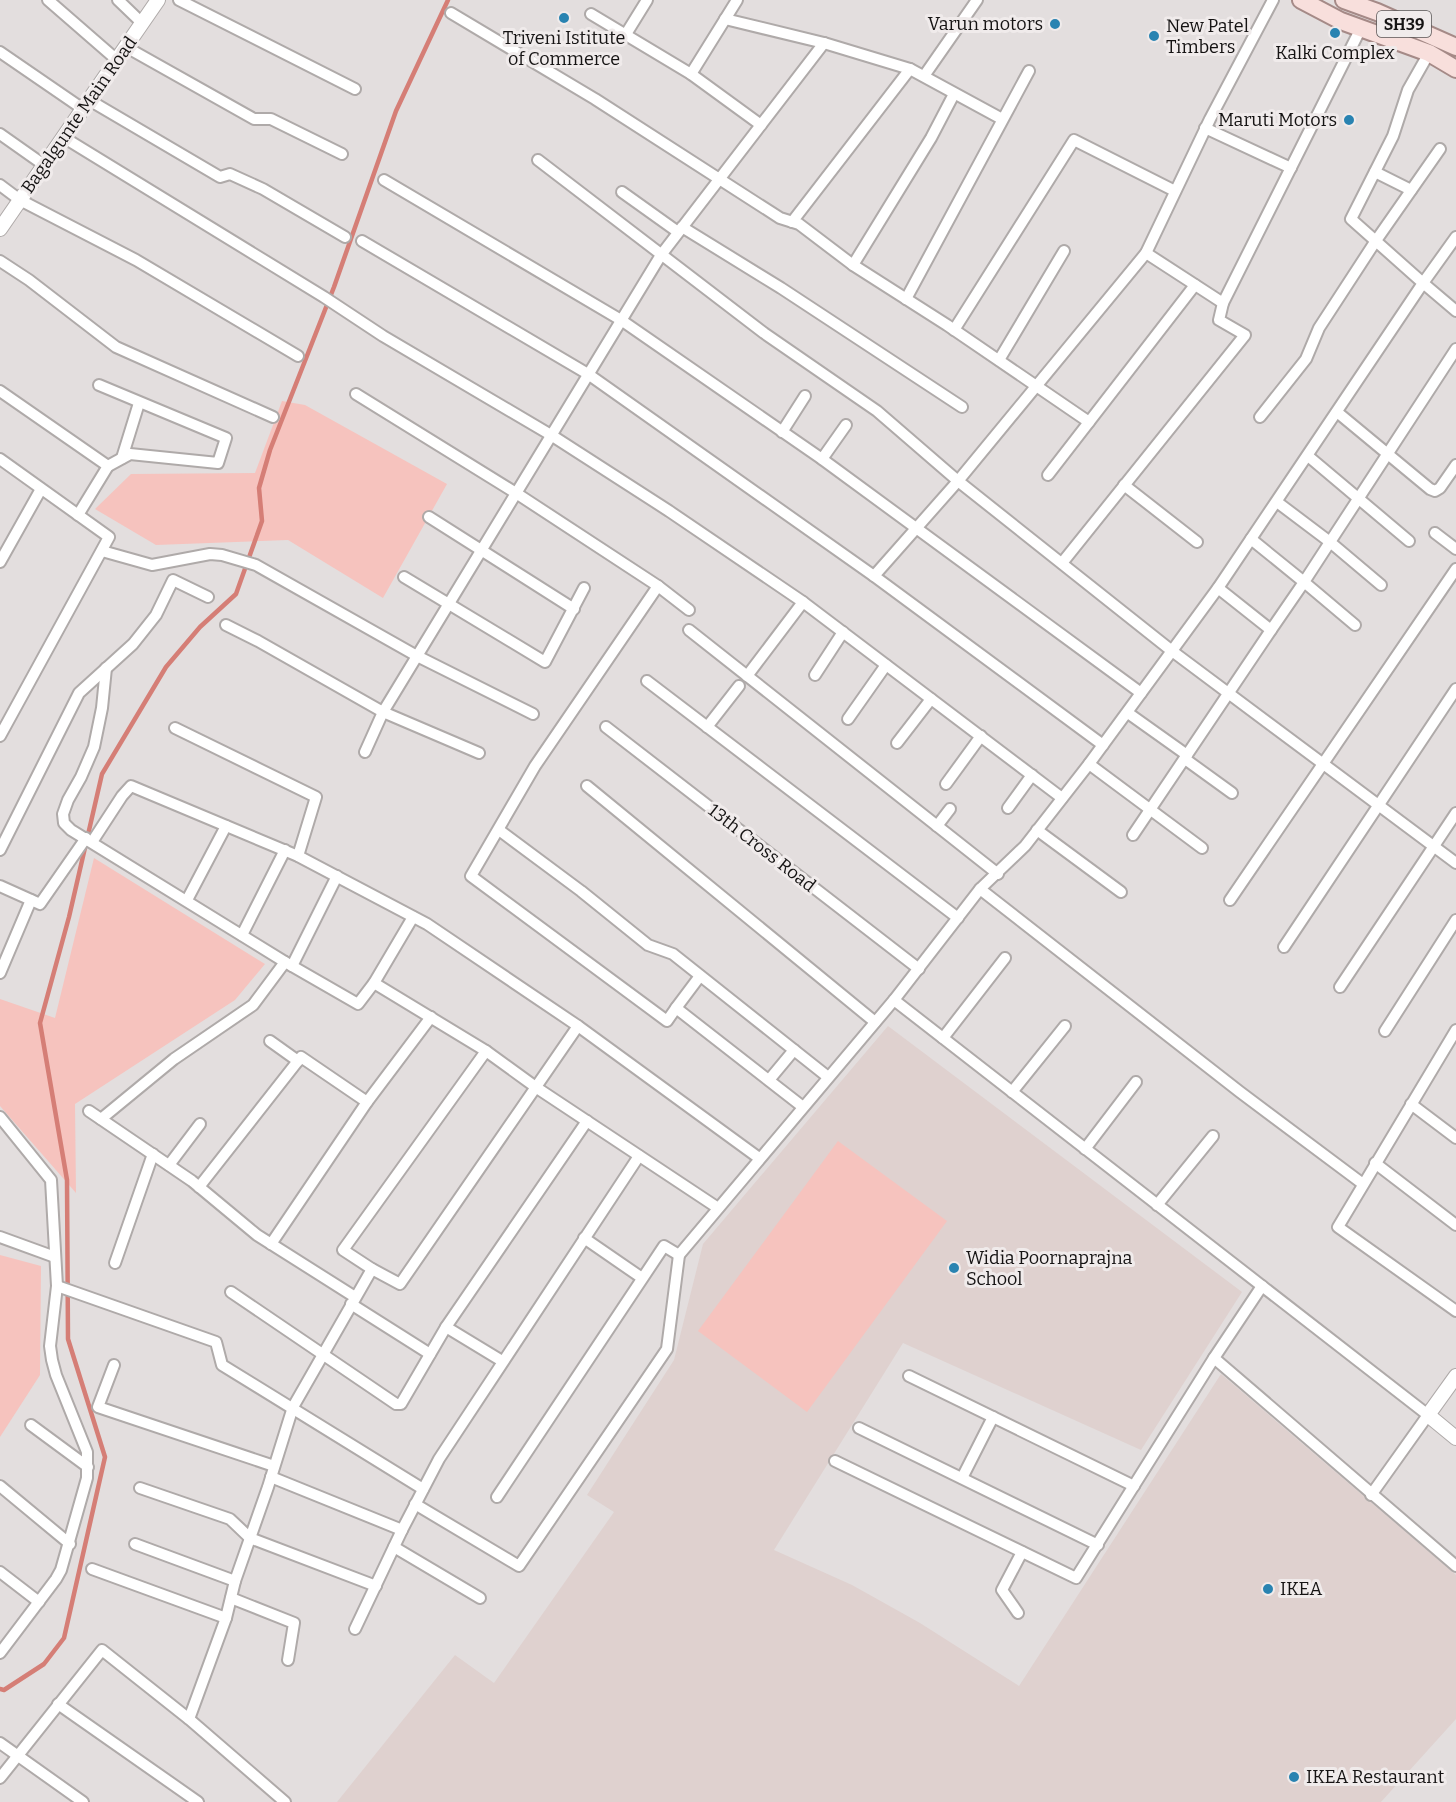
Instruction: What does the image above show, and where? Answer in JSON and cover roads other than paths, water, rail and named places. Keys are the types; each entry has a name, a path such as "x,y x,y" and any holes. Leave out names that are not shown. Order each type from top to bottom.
{"main road":[{"path":"1301,0 1341,21 1429,53 1456,69"},
{"name":"SH39","path":"1349,1 1456,47"}],"street":[{"path":"48,0 117,60"},
{"path":"118,0 142,22"},
{"name":"Bagalgunte Main Road","path":"0,229 158,0"},
{"path":"179,0 355,89"},
{"path":"626,34 647,0"},
{"path":"691,74 737,0"},
{"path":"924,76 977,0"},
{"path":"874,576 958,481 1146,253 1205,128 1273,0"},
{"path":"451,13 595,99 780,218 799,224 854,265 1037,385 1089,422"},
{"path":"591,14 691,74 761,125"},
{"path":"725,19 910,69 1002,119"},
{"path":"1062,563 1245,335 1220,320 1223,303 1361,28"},
{"path":"365,752 383,712 661,255 824,44"},
{"path":"126,47 254,119 271,119 342,154"},
{"path":"0,52 86,105 220,177 230,174 263,189 345,237"},
{"path":"1429,53 1408,90 1393,136 1351,219 1456,311"},
{"path":"792,222 910,69"},
{"path":"906,299 1029,71"},
{"path":"854,265 925,148 954,94"},
{"path":"1205,128 1291,168"},
{"path":"0,134 44,165"},
{"path":"63,137 324,297 383,336 551,435 669,511 803,602 1062,798"},
{"path":"954,330 1074,140 1175,191"},
{"path":"1260,417 1306,359 1318,328 1440,149"},
{"path":"538,160 764,333 877,411 958,481 1228,694 1456,863"},
{"path":"1375,172 1411,190"},
{"path":"384,180 621,320 822,459 1141,693"},
{"path":"0,185 20,200 136,260 298,356"},
{"path":"622,192 680,230 781,288 962,406"},
{"path":"415,1504 519,1566 667,1349 679,1255 894,1000 980,889 998,874 1037,830 1089,764 1218,588 1456,237"},
{"path":"362,241 588,374 874,576 1103,745"},
{"path":"999,360 1064,251"},
{"path":"1146,253 1223,303"},
{"path":"0,261 29,280 116,347 273,417"},
{"path":"1048,475 1195,285"},
{"path":"1133,835 1304,582 1456,349"},
{"path":"78,515 108,466 122,458 130,454 218,463 226,438 99,385"},
{"path":"0,391 108,466"},
{"path":"356,394 516,493 658,586 689,610"},
{"path":"782,432 805,396"},
{"path":"122,458 139,403"},
{"path":"1337,412 1430,489 1436,491 1440,488 1456,465"},
{"path":"822,459 846,425"},
{"path":"1308,456 1408,541"},
{"path":"0,459 109,537 2,729"},
{"path":"1124,485 1197,543"},
{"path":"0,562 41,489"},
{"path":"1277,502 1381,585"},
{"path":"429,518 573,609"},
{"path":"1435,533 1456,549"},
{"path":"1251,539 1355,625"},
{"path":"102,551 152,565 210,554 222,555 256,565 417,656 532,714"},
{"path":"1230,900 1456,569"},
{"path":"404,577 545,662 584,588"},
{"path":"0,850 79,693 133,645 156,615 173,580 208,597"},
{"path":"658,586 535,766 471,876 667,1021 700,976"},
{"path":"1218,588 1271,630"},
{"path":"747,676 803,602"},
{"path":"226,625 383,712 479,753"},
{"path":"689,630 998,874"},
{"path":"815,675 843,632"},
{"path":"848,719 886,665"},
{"path":"106,668 102,708 94,747 63,814 64,823 71,830 358,1004 374,983 413,916"},
{"path":"647,681 958,918"},
{"path":"707,727 739,686"},
{"path":"1284,947 1456,689"},
{"path":"897,743 931,699"},
{"path":"1128,712 1232,792"},
{"name":"13th Cross Road","path":"606,727 919,969"},
{"path":"175,729 316,797 298,855"},
{"path":"946,784 981,736"},
{"path":"1089,764 1202,848"},
{"path":"1008,808 1032,775"},
{"path":"0,886 40,904 131,786 298,855 428,924 578,1026 759,1158"},
{"path":"587,786 875,1022"},
{"path":"937,826 950,809"},
{"path":"1340,987 1435,848 1456,813"},
{"path":"187,900 226,826"},
{"path":"1037,830 1121,892"},
{"path":"499,831 581,891 648,945 673,954 828,1077"},
{"path":"242,935 285,850"},
{"path":"101,1119 174,1059 253,1005 289,964 337,876"},
{"path":"980,889 1240,1092 1363,1184"},
{"path":"0,973 31,900"},
{"path":"1385,1031 1456,920"},
{"path":"943,1038 1005,958"},
{"path":"374,983 486,1051 537,1088 718,1208"},
{"path":"894,1000 1456,1437"},
{"path":"676,1008 803,1107"},
{"path":"271,1244 367,1102 431,1017"},
{"path":"486,1051 343,1250 400,1284 578,1026"},
{"path":"1012,1092 1065,1026"},
{"path":"1456,1030 1451,1048 1411,1104 1338,1227 1456,1311"},
{"path":"270,1041 297,1061"},
{"path":"769,1080 794,1050"},
{"path":"199,1187 301,1057 367,1102"},
{"path":"1085,1149 1136,1082"},
{"path":"1411,1104 1456,1138"},
{"path":"89,1111 199,1187 256,1235 430,1354"},
{"path":"0,1117 51,1180 57,1286 50,1346 56,1375 87,1452 88,1467 70,1544 56,1579 0,1653"},
{"path":"231,1292 396,1404 401,1404 446,1327 587,1121"},
{"path":"169,1165 200,1124"},
{"path":"1157,1205 1213,1136"},
{"path":"115,1263 153,1154"},
{"path":"355,1629 439,1459 639,1156"},
{"path":"1375,1163 1456,1225"},
{"path":"0,1237 55,1257"},
{"path":"584,1238 642,1278"},
{"path":"496,1497 664,1246 679,1255"},
{"path":"189,1719 226,1618 235,1581 273,1471 292,1407 372,1269"},
{"path":"57,1286 216,1342 222,1365 423,1489"},
{"path":"835,1461 1076,1578 1214,1358 1262,1286"},
{"path":"446,1327 502,1361"},
{"path":"1214,1358 1456,1566"},
{"path":"114,1365 98,1407 273,1471 402,1530"},
{"path":"909,1376 1134,1486"},
{"path":"1371,1494 1456,1376"},
{"path":"962,1478 993,1417"},
{"path":"31,1425 88,1467"},
{"path":"859,1428 1098,1545"},
{"path":"0,1486 70,1544"},
{"path":"140,1488 230,1519 250,1538 376,1586"},
{"path":"135,1544 235,1581"},
{"path":"394,1547 480,1598"},
{"path":"1018,1613 1002,1590 1022,1552"},
{"path":"92,1569 226,1618"},
{"path":"0,1572 39,1602"},
{"path":"231,1598 294,1623 288,1660"},
{"path":"0,1778 102,1650 189,1719 285,1802"},
{"path":"58,1704 198,1802"},
{"path":"0,1743 83,1802"}],"waterway":[{"path":"0,1689 4,1690 44,1664 64,1638 105,1457 68,1339 67,1180 40,1023 69,917 102,774 166,667 200,627 236,594 262,521 259,488 270,450 334,287 396,111 448,0"}],"place":[{"name":"Triveni Istitute of Commerce","path":"564,18"},
{"name":"Varun motors","path":"1055,24"},
{"name":"Kalki Complex","path":"1335,33"},
{"name":"New Patel Timbers","path":"1154,36"},
{"name":"Maruti Motors","path":"1349,120"},
{"name":"Widia Poornaprajna School","path":"954,1268"},
{"name":"IKEA","path":"1268,1589"},
{"name":"IKEA Restaurant","path":"1294,1777"}]}
